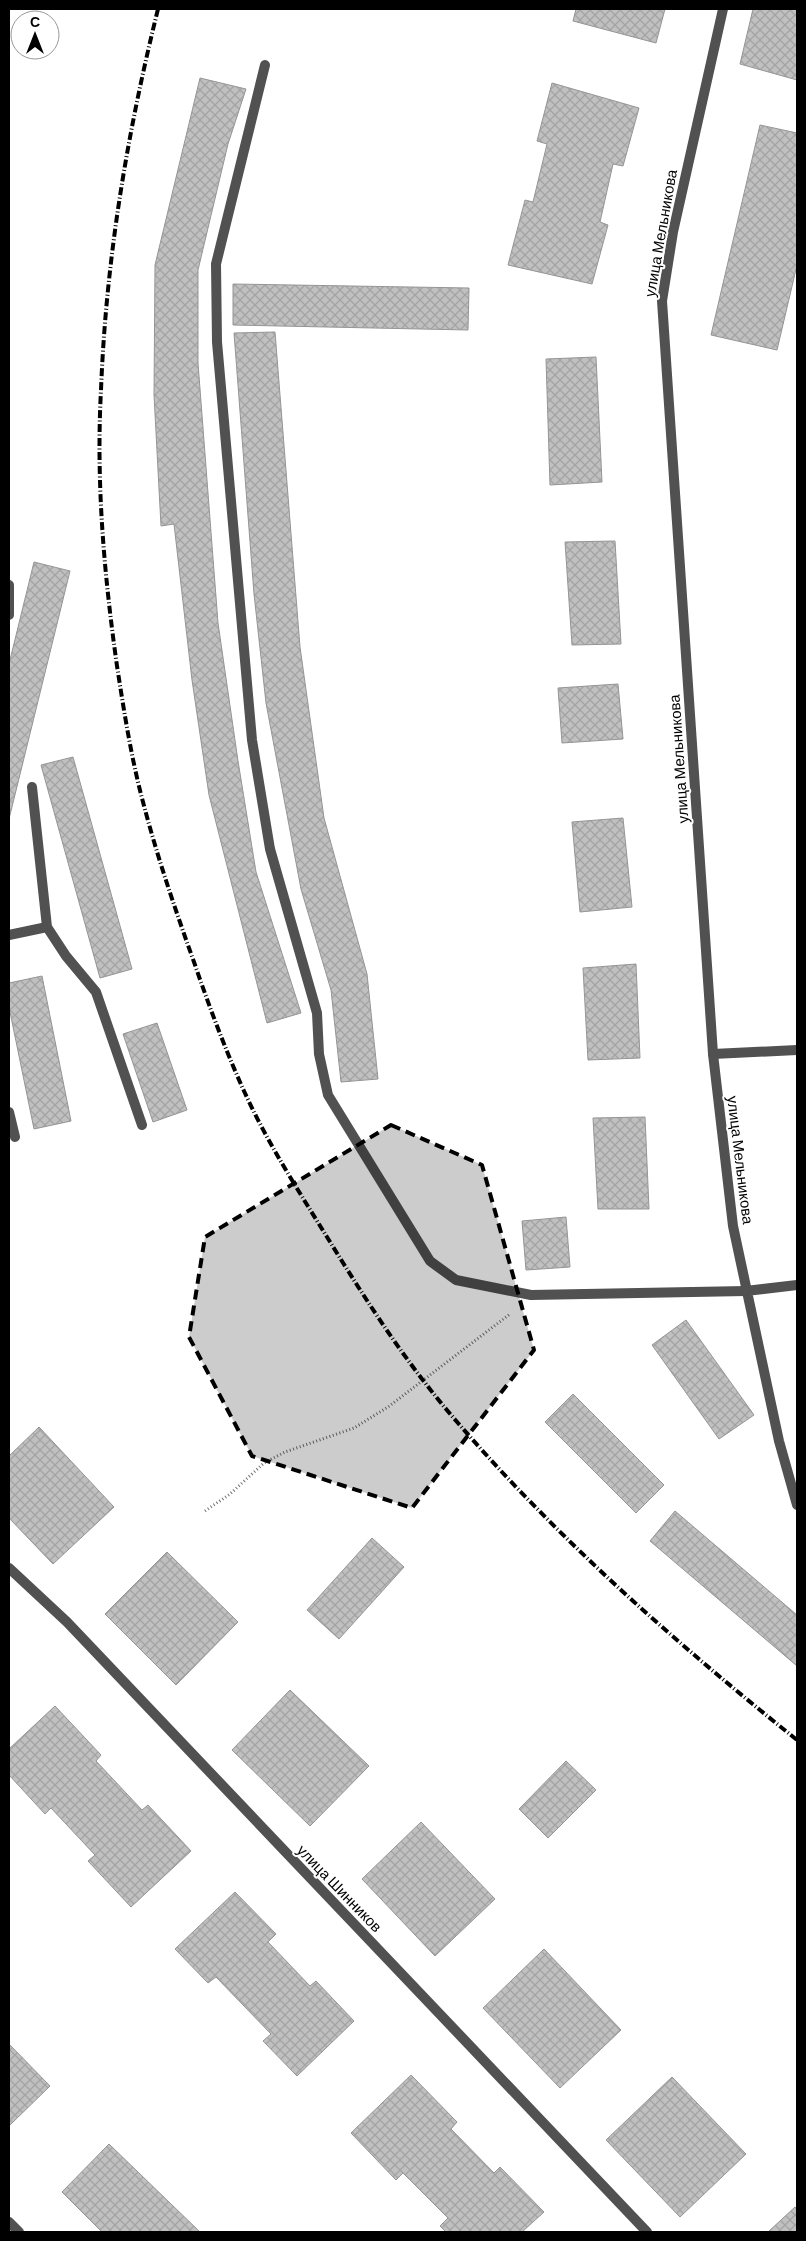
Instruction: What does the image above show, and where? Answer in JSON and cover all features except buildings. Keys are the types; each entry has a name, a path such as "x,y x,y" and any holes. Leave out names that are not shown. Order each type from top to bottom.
{"street":[{"name":"улица Мельникова","path":"723,9 673,232 662,301 713,1054 733,1226 779,1441 797,1505"},
{"path":"265,66 216,264 217,342 252,740 270,848 316,1014 319,1054 328,1095 430,1261 456,1280 531,1295 746,1291 797,1284"},
{"path":"9,585 9,615"},
{"path":"32,787 47,927 66,956 96,992 142,1125"},
{"path":"9,935 47,927"},
{"path":"713,1054 797,1050"},
{"path":"9,1112 15,1137"},
{"name":"улица Шинников","path":"9,1568 67,1622 647,2232"},
{"path":"9,2222 19,2232"}],"path":[{"path":"205,1511 230,1494 264,1463 284,1452 354,1428 388,1407 504,1318"}],"highlighted area":[{"path":"391,1125 482,1165 534,1350 412,1508 252,1456 189,1337 205,1237"}],"railway":[{"path":"158,9 128,150 113,245 104,341 100,424 100,494 108,597 125,717 135,768 160,862 211,1011 244,1091 283,1166 373,1309 422,1379 497,1467 578,1550 663,1628 797,1740"}]}
